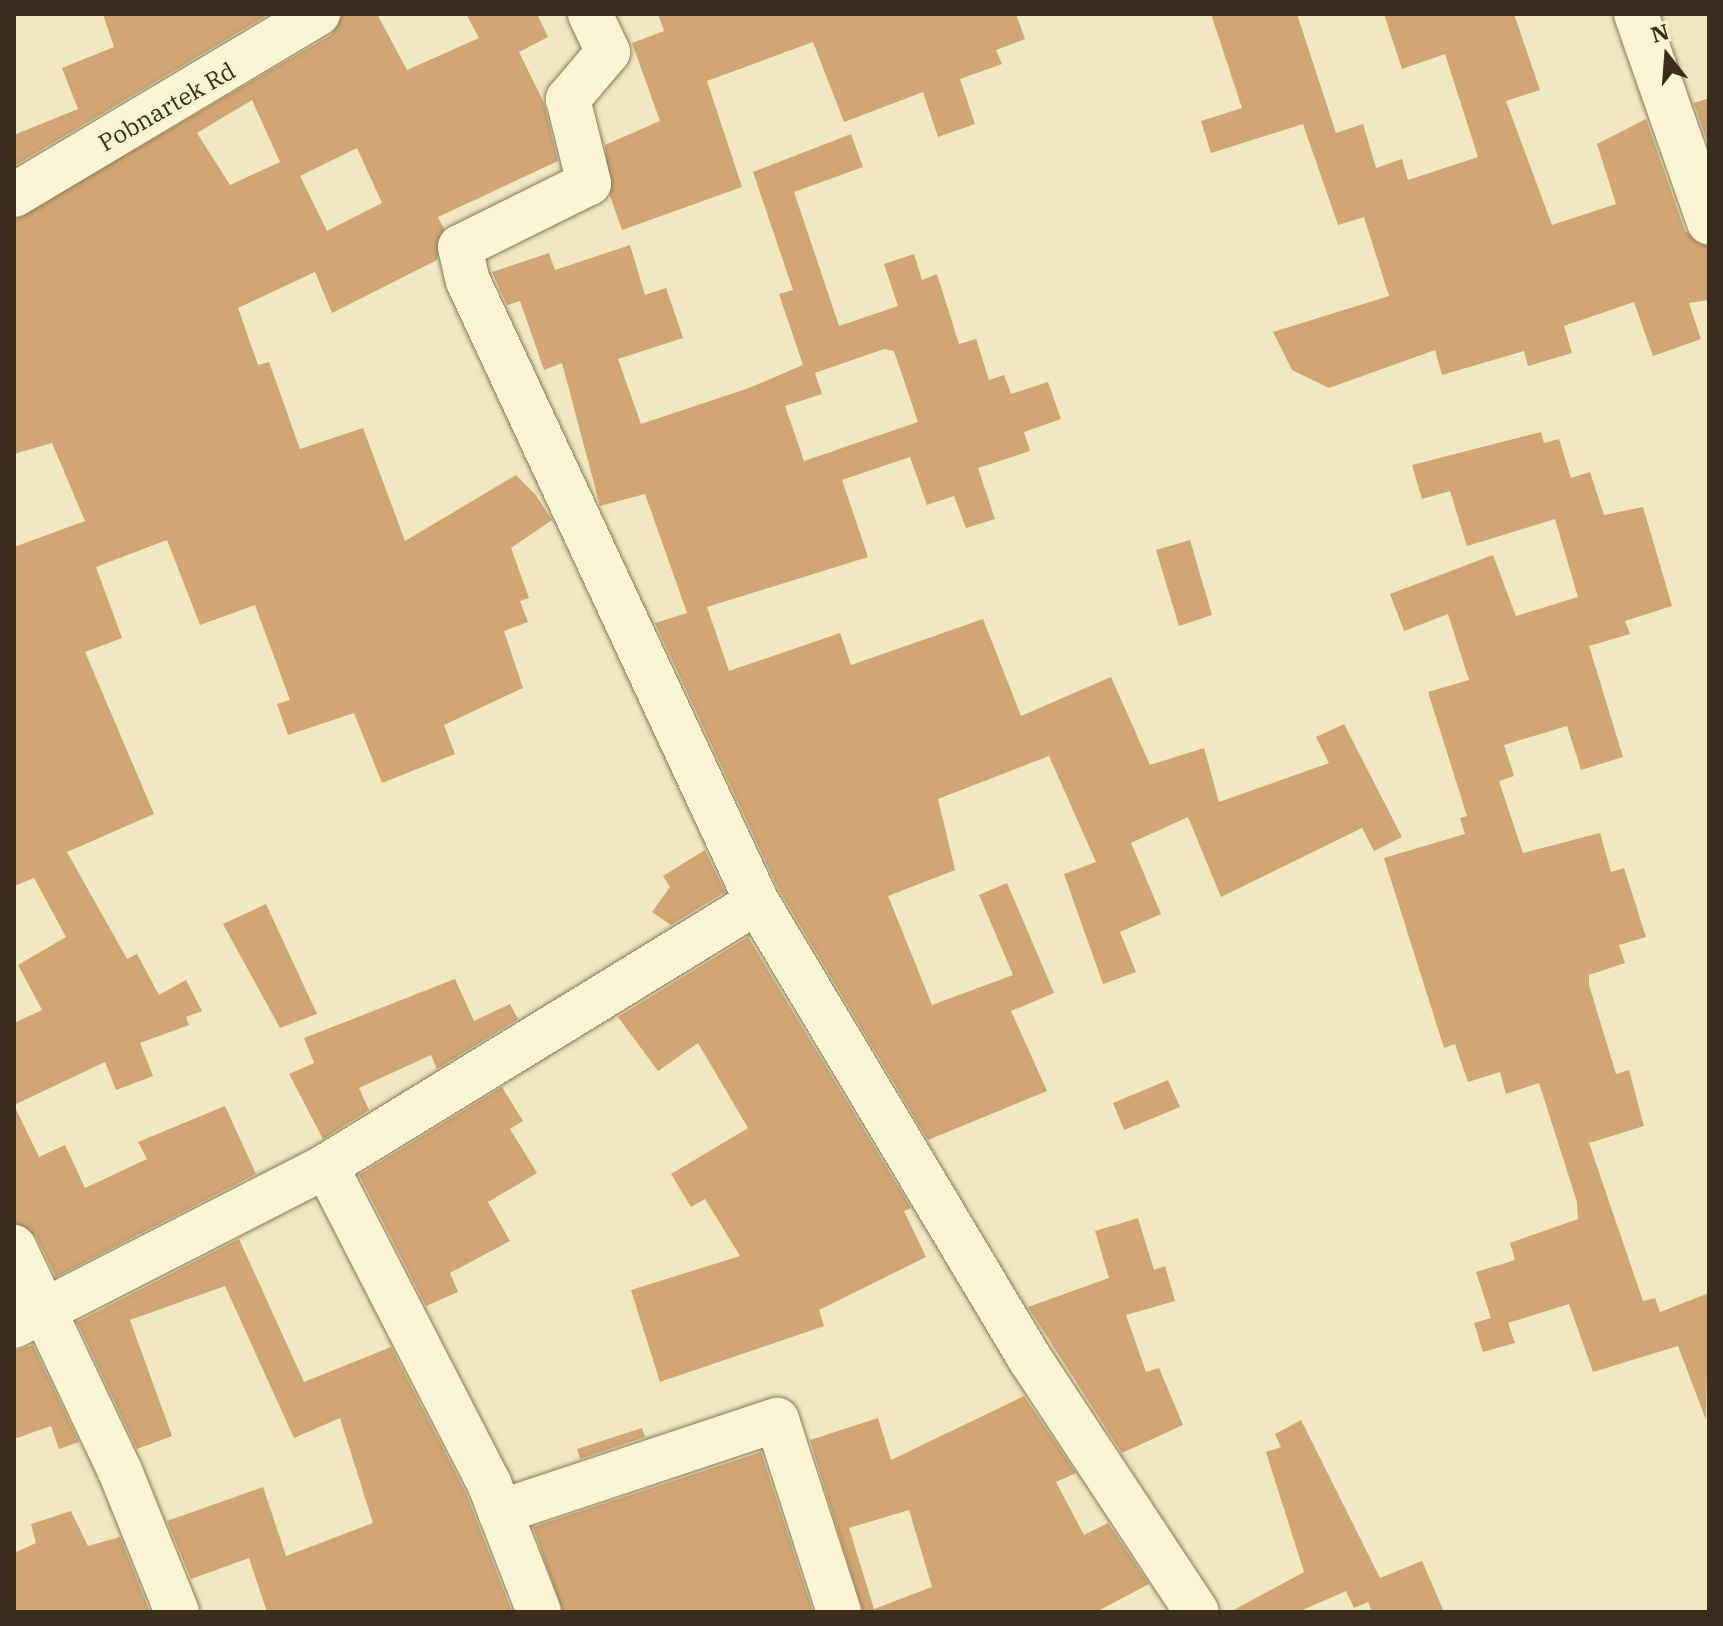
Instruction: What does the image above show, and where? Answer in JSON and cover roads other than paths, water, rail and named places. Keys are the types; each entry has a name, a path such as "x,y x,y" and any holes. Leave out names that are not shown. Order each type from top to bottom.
{"street":[{"name":"Pobnartek Rd","path":"14,195 318,14"},
{"path":"590,14 608,52 568,99 589,183 460,247 468,281 757,902 1030,1359 1195,1609"},
{"path":"1636,14 1709,223"},
{"path":"30,1317 326,1166 757,902"},
{"path":"326,1166 500,1512 539,1612"},
{"path":"14,1247 30,1317 177,1612"},
{"path":"500,1512 777,1420 839,1612"}]}
